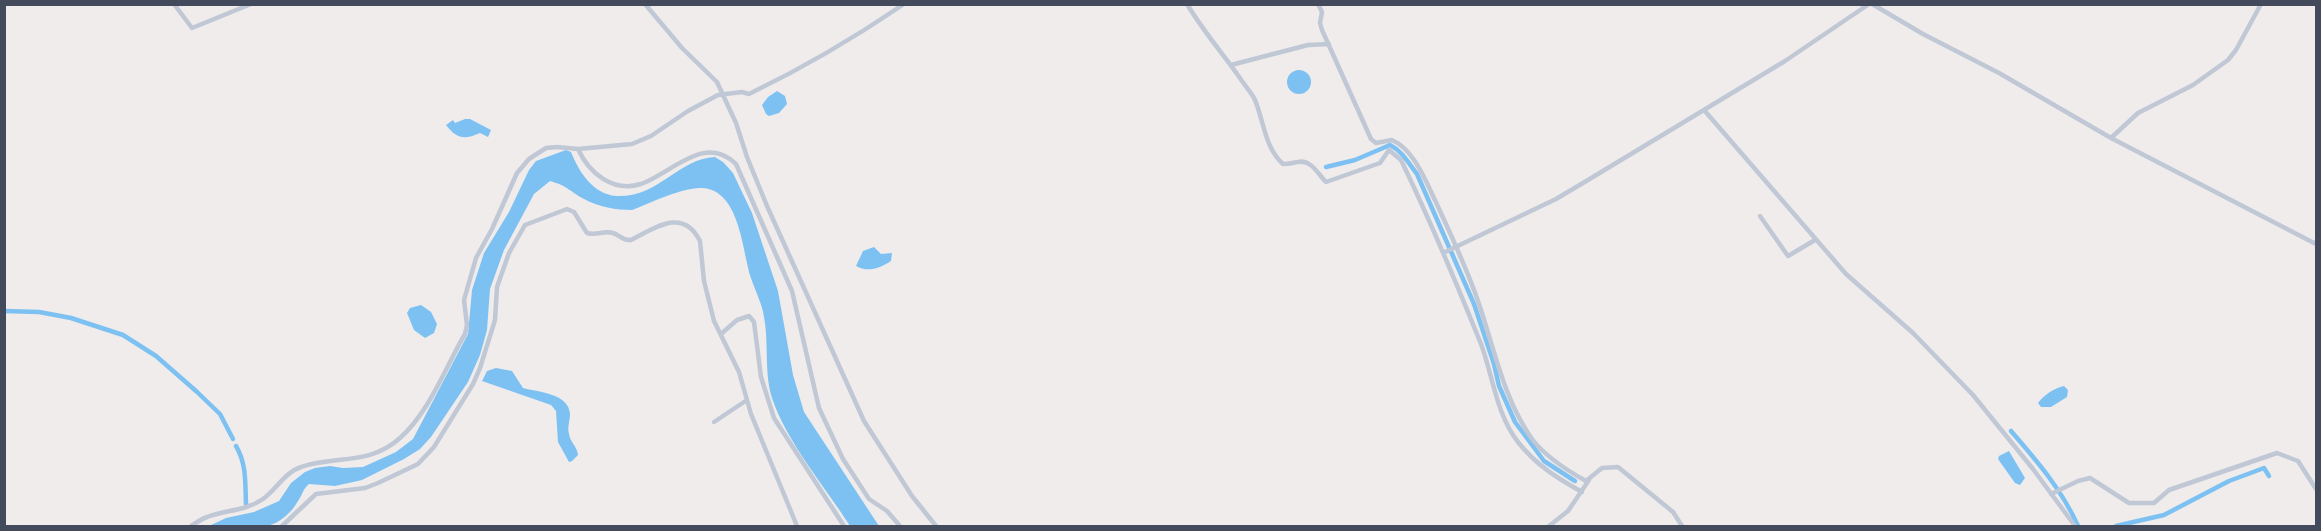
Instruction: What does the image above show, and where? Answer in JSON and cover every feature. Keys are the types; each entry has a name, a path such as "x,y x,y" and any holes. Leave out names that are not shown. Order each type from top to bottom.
{"street":[{"path":"174,4 192,28 251,4"},
{"path":"645,4 682,48 717,82 736,123 767,206 864,421 912,496 936,526"},
{"path":"191,526 206,517 240,510 262,500 298,468 311,464 360,458 375,453 403,435 440,383 465,334 464,300 470,274 517,173 529,159 546,148 579,149 632,144 651,136 688,111 718,95 749,94 792,73 835,49 904,4"},
{"path":"1186,4 1204,33 1254,97 1268,141 1277,159 1283,164 1308,162 1326,182 1380,163 1386,152 1394,151 1401,160 1443,253 1481,344 1500,406 1517,440 1549,473 1582,492"},
{"path":"1318,4 1322,12 1320,23 1371,139 1376,143 1388,139 1402,146 1423,177 1478,302 1506,386 1525,427 1533,440 1545,452 1583,479 1589,480"},
{"path":"1443,253 1556,199 1785,61 1870,4 1999,73 2111,138 2316,244"},
{"path":"2111,138 2138,113 2193,85 2228,60 2236,50 2261,4"},
{"path":"1231,65 1308,45 1329,44"},
{"path":"1704,110 1846,274 1913,333 1973,395 2075,526"},
{"path":"579,149 586,164 596,175 620,185 641,184 681,162 702,154 716,152 727,155 736,164 792,291 819,408 843,459 868,499 887,511 900,526"},
{"path":"282,526 316,494 364,488 378,483 418,464 434,447 473,384 480,368 495,320 496,286 509,253 525,225 567,209 574,212 587,233 595,235 606,231 615,233 626,241 665,224 676,222 686,225 700,241 700,255 709,306 738,372 762,443 772,461 797,526"},
{"path":"1760,216 1788,256 1815,240"},
{"path":"721,334 743,317 749,316 754,322 761,377 774,418 844,526"},
{"path":"714,422 747,400"},
{"path":"2050,494 2090,478 2128,503 2154,503 2169,490 2277,453 2298,460 2316,489"},
{"path":"1549,526 1568,511 1589,480 1602,468 1618,467 1672,512 1683,526"}],"water":[{"path":"1299,70 1304,71 1310,77 1310,87 1304,93 1299,94 1294,93 1288,87 1287,82 1288,77 1294,71"},
{"path":"777,91 785,96 787,104 779,113 769,116 762,105"},
{"path":"470,119 491,130 488,137 480,133 469,137 457,136 446,125 453,120 455,123"},
{"path":"566,150 571,152 588,181 600,191 616,196 644,191 702,159 715,157 733,173 752,213 778,291 793,375 804,412 879,526 850,526 797,447 778,414 772,398 767,368 763,312 751,278 737,223 724,199 715,191 694,188 632,210 620,209 589,202 565,187 550,181 534,194 504,250 490,289 487,330 480,355 468,382 431,437 420,449 362,480 335,486 309,484 289,513 272,525 209,526 226,518 254,512 279,501 291,483 305,472 330,466 363,467 396,452 413,439 468,334 472,290 484,253 536,161"},
{"path":"874,247 881,254 892,253 891,261 874,269 856,266 863,251"},
{"path":"421,305 431,312 437,324 434,333 425,338 414,330 407,313 410,308"},
{"path":"496,368 512,371 523,388 551,395 564,402 570,414 568,429 570,437 578,455 572,461 569,462 558,442 556,411 551,405 482,381 487,371"},
{"path":"2064,386 2068,390 2067,397 2051,407 2041,407 2038,403 2043,397"},
{"path":"2009,451 2025,478 2020,485 2015,483 1998,459 1999,456"}],"waterway":[{"path":"1326,167 1355,160 1390,145 1405,158 1417,174 1474,304 1499,386 1515,422 1544,461 1575,481"},
{"path":"4,311 39,312 71,318 123,335 156,356 196,391 220,414 233,439"},
{"path":"2011,431 2057,488 2078,526"},
{"path":"236,446 244,467 246,504"},
{"path":"2116,526 2164,515 2229,481 2264,468 2269,476"}]}
